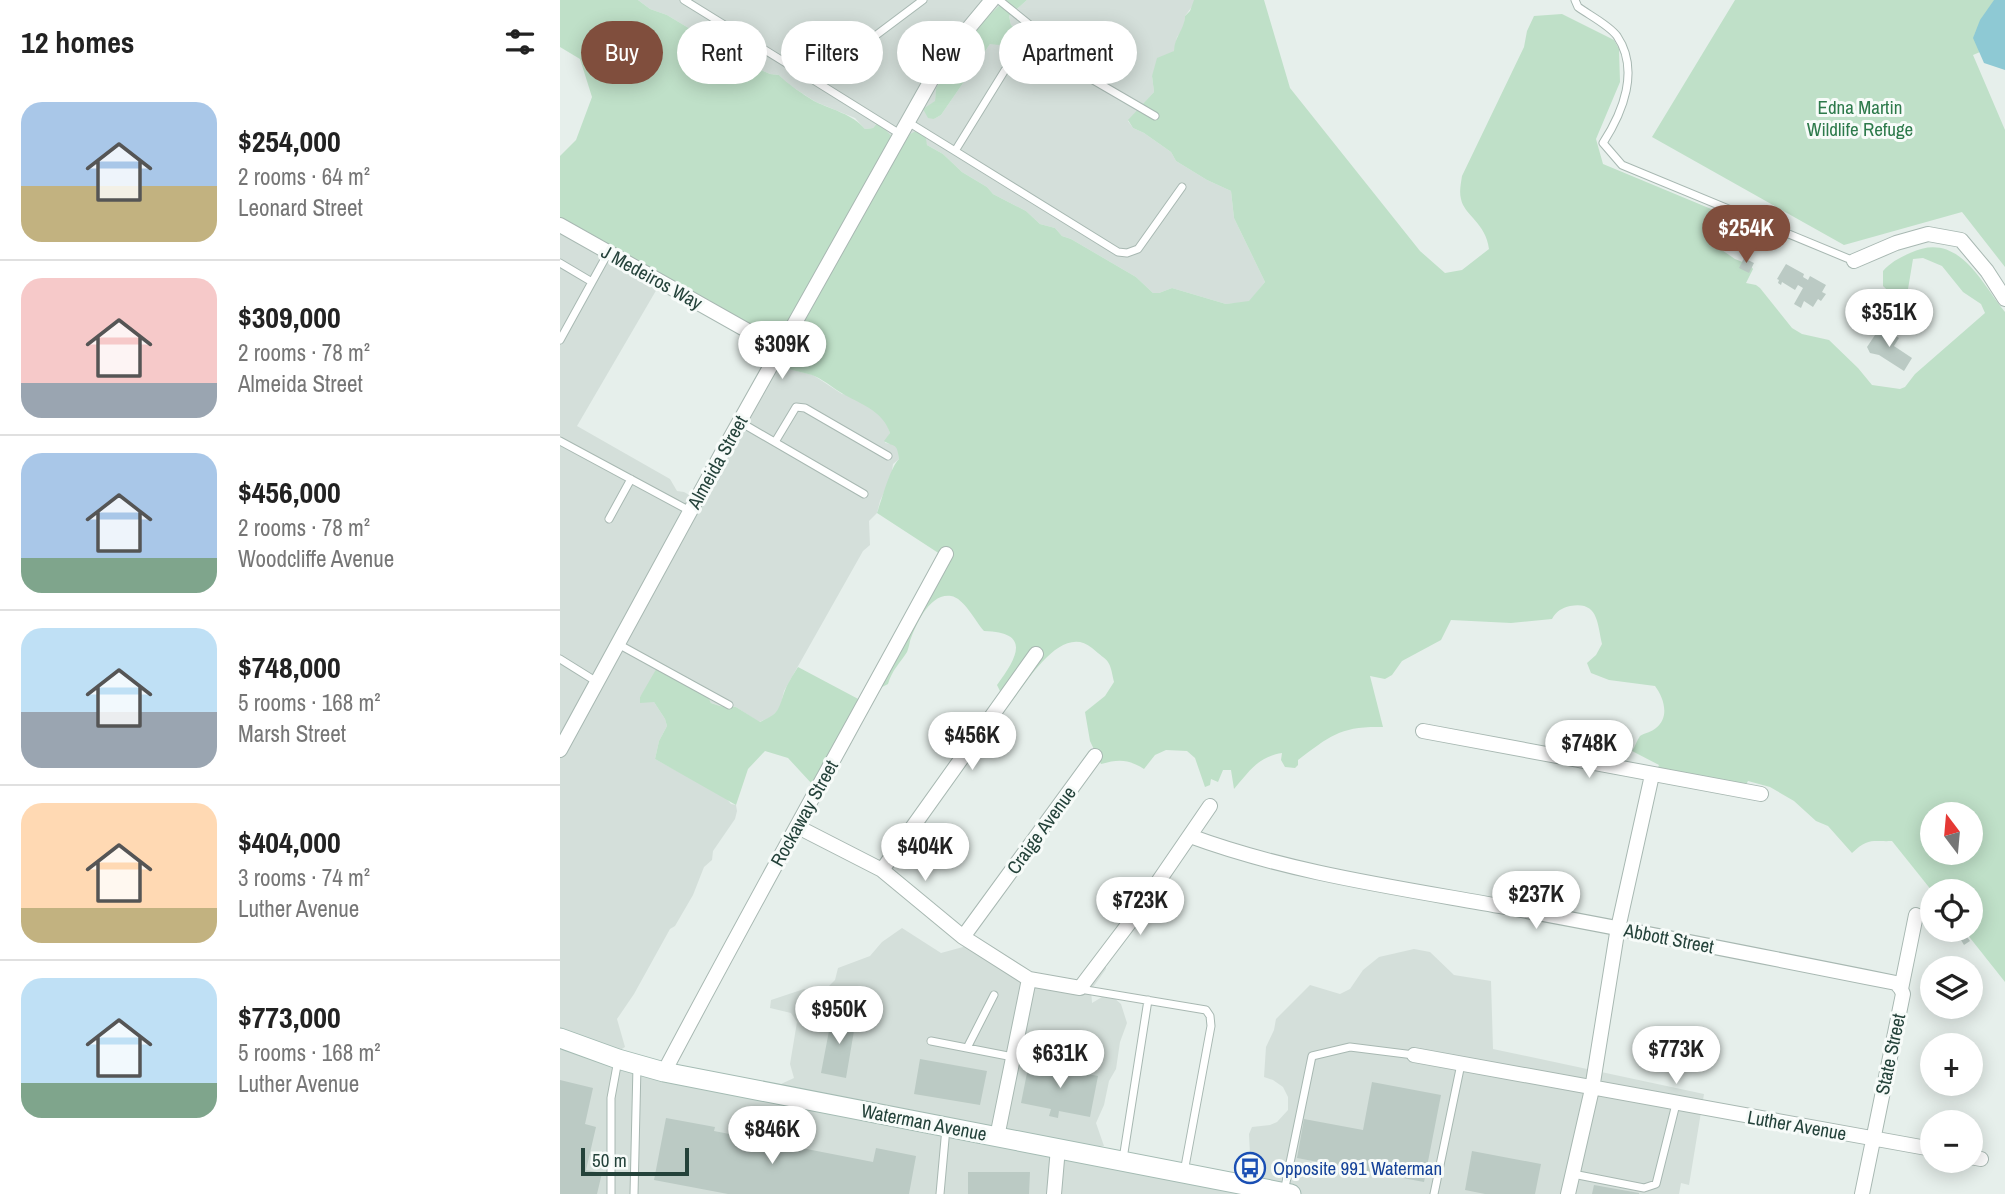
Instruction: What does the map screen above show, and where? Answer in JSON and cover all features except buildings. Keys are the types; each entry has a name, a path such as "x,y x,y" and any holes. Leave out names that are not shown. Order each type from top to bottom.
{"main road":[{"name":"Waterman Avenue","path":"560,1038 664,1072 1184,1173 1231,1188 1287,1193"}],"street":[{"name":"Almeida Street","path":"560,750 739,422 943,60 992,0"},
{"name":"J Medeiros Way","path":"560,225 780,349"},
{"path":"1854,261 1896,243 1928,234 1961,240 1987,271 2005,299"},
{"name":"Rockaway Street","path":"664,1072 752,905 946,554"},
{"path":"882,870 1036,654"},
{"path":"1423,731 1761,794"},
{"name":"Craige Avenue","path":"963,937 1095,756"},
{"path":"1568,1194 1592,1089 1619,928 1651,775"},
{"path":"797,827 882,870 963,937 1030,979 1080,988 1136,914 1210,806"},
{"name":"Abbott Street","path":"1190,836 1233,852 1366,881 1896,983 1901,989"},
{"name":"State Street","path":"1862,1194 1903,994 1901,989 1916,915"},
{"path":"997,1137 1030,979"},
{"name":"Luther Avenue","path":"1414,1055 1920,1147"},
{"path":"1054,1194 1058,1148"}],"lane":[{"path":"684,0 781,60"},
{"path":"883,30 923,0"},
{"path":"999,0 1067,55 1088,77 1155,116"},
{"path":"1575,0 1578,7 1616,35 1626,58 1628,89 1615,124 1603,143 1622,165 1854,261"},
{"path":"955,151 999,80"},
{"path":"821,84 904,128 955,151 1118,252 1128,253 1138,248 1182,187"},
{"path":"560,340 608,253"},
{"path":"560,263 592,282"},
{"path":"775,442 796,407 805,408 888,456"},
{"path":"739,422 864,494"},
{"path":"560,441 690,511"},
{"path":"609,519 631,479"},
{"path":"618,643 729,705"},
{"path":"560,659 597,682"},
{"path":"1080,988 1206,1010 1210,1017 1211,1026 1184,1173"},
{"path":"967,1048 994,995"},
{"path":"1122,1161 1149,1000"},
{"path":"931,1041 1013,1057"},
{"path":"1287,1193 1312,1056 1350,1047 1414,1055"},
{"path":"611,1194 611,1098 627,1062"},
{"path":"627,1062 634,1194"},
{"path":"1434,1194 1461,1064"},
{"path":"1573,1174 1644,1188 1656,1184 1676,1104"},
{"path":"940,1194 946,1126"}],"shaded area":[{"path":"638,0 1005,0 983,21 897,21 897,84 939,84 936,88 934,119 941,115 962,84 985,84 985,51 990,44 999,41 999,84 1137,84 1137,21 1010,21 1009,16 1027,0 1194,0 1185,16 1184,28 1177,37 1174,51 1152,76 1154,92 1128,121 1133,128 1171,152 1176,161 1231,191 1234,218 1265,282 1249,302 1226,304 1172,288 1153,293 1136,277 1062,236 1055,228 1040,224 1026,211 993,194 987,187 962,172 943,154 927,145 924,137 899,151 877,123 873,128 865,129 855,118 816,102 788,84 883,84 883,21 781,21 781,77 767,73 767,21 677,21 650,9"},
{"path":"560,225 661,282 577,426 670,479 677,491 691,496 779,364 780,367 813,375 842,394 876,411 886,422 890,433 885,443 894,444 898,448 899,459 893,464 891,477 877,513 869,521 870,545 863,551 784,691 780,708 771,717 759,722 736,707 711,703 703,689 646,690 640,697 654,702 667,726 659,741 655,759 725,797 731,804 736,805 737,811 735,819 713,851 712,860 704,867 693,895 617,1019 625,1047 617,1052 617,1056 762,1083 781,1084 794,1078 790,1064 797,1022 791,1013 770,1008 771,1000 804,989 812,992 828,987 835,980 838,968 870,956 882,942 902,928 941,953 974,944 1006,966 1078,987 1099,962 1106,966 1106,969 1091,990 1092,1003 1102,997 1114,998 1121,1004 1127,1023 1120,1042 1116,1069 1109,1081 1104,1105 1096,1123 1104,1146 1093,1147 1251,1187 1245,1167 1250,1155 1249,1134 1252,1127 1277,1122 1288,1110 1288,1097 1283,1087 1264,1077 1266,1047 1276,1019 1310,985 1340,994 1350,989 1363,970 1379,957 1414,949 1430,952 1454,975 1491,981 1493,1049 1704,1094 1689,1185 1681,1183 1679,1194 560,1194"}],"green space":[{"path":"560,0 638,0 650,9 677,21 677,84 767,84 767,73 779,75 781,84 789,84 816,102 848,116 865,129 873,128 878,122 895,140 899,151 910,134 916,131 925,133 927,145 943,154 962,172 987,187 993,194 1026,211 1040,224 1055,228 1062,236 1136,277 1153,293 1172,288 1226,304 1249,301 1265,282 1234,218 1231,191 1176,161 1171,152 1133,128 1128,120 1154,92 1152,76 1157,58 1174,51 1185,16 1194,0 1264,0 1290,88 1420,251 1445,273 1462,270 1489,249 1484,232 1463,205 1460,193 1462,176 1524,47 1534,16 1562,14 1614,40 1619,49 1620,82 1596,139 1603,164 1728,216 1710,236 1710,242 1735,259 1750,265 1753,269 1746,283 1760,288 1792,328 1802,334 1829,340 1872,385 1900,389 1905,387 1915,374 1985,313 1981,304 1963,292 1942,266 1923,258 1913,259 1906,301 1902,304 1883,286 1883,271 1895,260 1910,253 1927,248 1942,248 1955,253 1977,274 2005,312 2005,982 1973,942 1983,942 1983,879 1922,879 1892,841 1867,842 1852,853 1828,826 1816,821 1794,801 1770,787 1748,781 1743,790 1656,772 1659,765 1632,751 1640,736 1660,724 1664,713 1661,696 1655,686 1609,680 1591,673 1587,663 1596,655 1602,644 1595,615 1591,610 1579,605 1564,608 1552,619 1511,623 1451,620 1441,640 1402,661 1392,675 1385,679 1370,676 1383,727 1357,728 1337,734 1298,760 1295,768 1285,767 1281,760 1282,753 1273,755 1254,766 1234,789 1231,770 1223,770 1218,782 1211,779 1210,785 1205,787 1195,758 1187,751 1166,750 1155,755 1144,769 1123,761 1101,764 1090,741 1085,712 1105,696 1114,682 1108,661 1081,642 1069,643 1058,648 1036,668 1012,701 1001,693 997,685 1014,656 1014,641 999,632 984,631 965,605 951,596 943,596 924,611 907,652 888,684 875,686 943,556 877,513 889,476 899,459 895,446 884,441 890,433 881,418 869,408 819,378 780,367 777,352 560,225 560,156 576,140 592,97 588,84 663,84 663,21 581,21 581,62 560,47"},
{"path":"1005,0 1027,0 1009,16 1010,21 999,21 999,45 990,44 985,51 983,21"},
{"name":"Edna Martin Wildlife Refuge","path":"1735,0 2005,0 1980,52 1973,55 2005,130 2005,267 1962,212 1844,245 1652,137"},
{"path":"939,84 962,84 941,115 934,119 928,118 923,109 935,101"},
{"path":"658,666 704,689 711,703 736,707 760,722 777,711 798,667 862,701 817,785 812,784 788,758 765,751 748,769 736,805 655,759 659,741 667,726 654,702 640,703 640,697"}],"water":[{"path":"1994,0 2005,0 2005,70 1984,63 1973,38 1980,20"}],"place":[{"name":"Opposite 991 Waterman","path":"1250,1168"}]}
